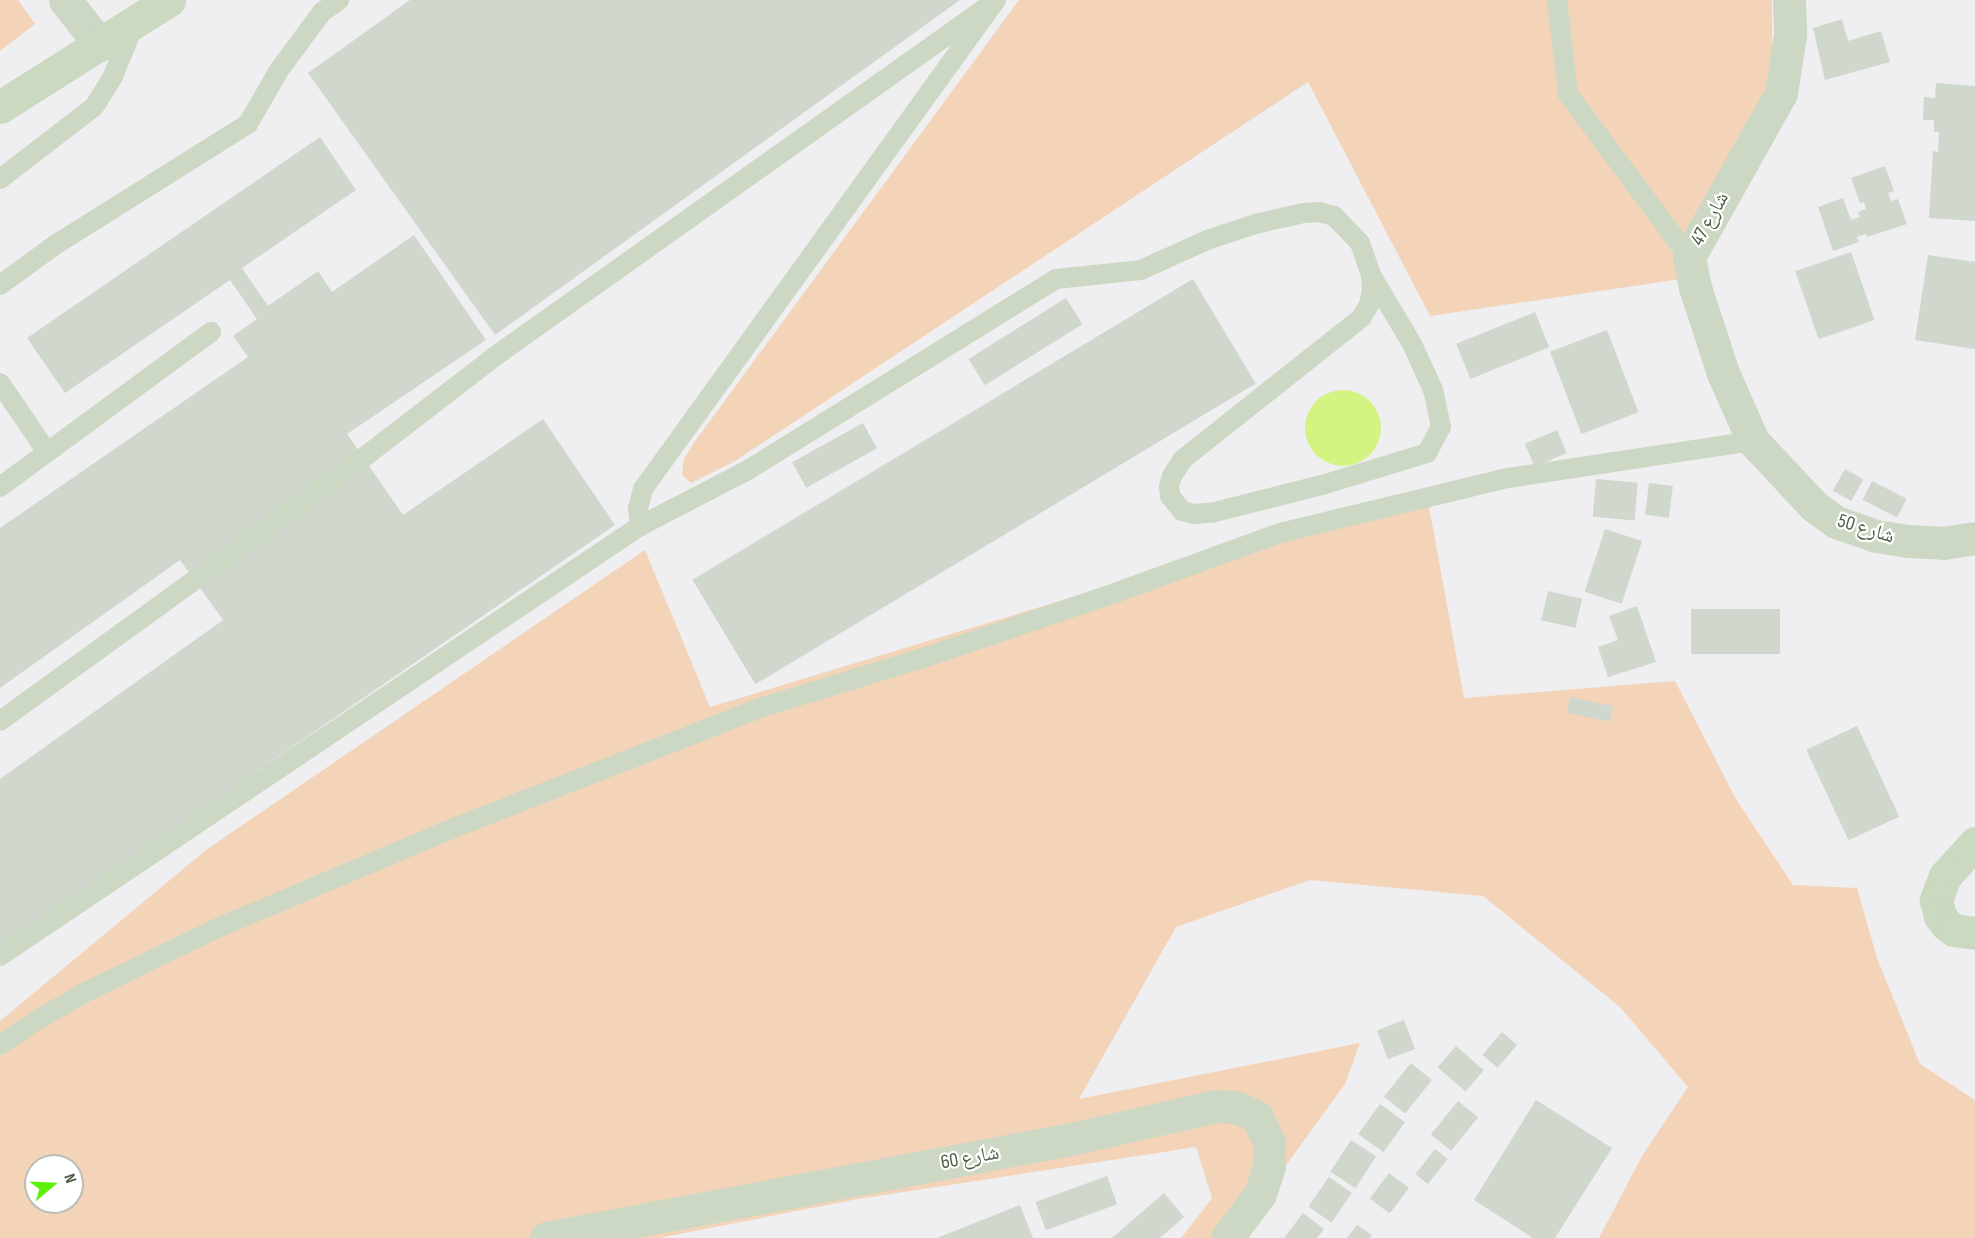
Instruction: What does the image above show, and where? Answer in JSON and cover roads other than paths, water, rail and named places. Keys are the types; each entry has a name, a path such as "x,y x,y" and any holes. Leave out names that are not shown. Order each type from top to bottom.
{"main road":[{"path":"0,107 135,24 169,0"},
{"path":"1975,843 1944,876 1936,900 1940,916 1947,925 1954,930 1975,933"}],"street":[{"path":"65,0 100,45"},
{"name":"شارع 47","path":"1753,441 1723,373 1695,287 1689,257 1781,93 1790,35 1789,0"},
{"name":"شارع 50","path":"1753,441 1814,506 1836,522 1876,536 1908,542 1943,543 1975,538"},
{"name":"شارع 60","path":"546,1238 1076,1138 1216,1106 1235,1107 1257,1117 1269,1142 1269,1166 1260,1194 1227,1238"}],"lane":[{"path":"0,285 55,245 248,124 279,70 322,12 339,0"},
{"path":"640,526 639,508 643,489 996,0"},
{"path":"0,721 363,458 494,357 996,0"},
{"path":"1557,0 1568,94 1689,257"},
{"path":"0,179 94,107 112,76 135,24"},
{"path":"0,956 640,526 747,470 1056,279 1141,270 1208,240 1255,224 1304,213 1320,212 1334,216 1360,243 1371,274 1412,344 1433,390 1441,428 1427,453 1241,507 1194,514 1182,511 1170,496 1169,486 1183,459 1361,318 1369,305 1372,290 1371,274"},
{"path":"0,487 211,332"},
{"path":"0,383 48,452"},
{"path":"0,1045 84,993 213,930 441,833 763,707 975,641 1280,533 1508,478 1753,441"}]}
